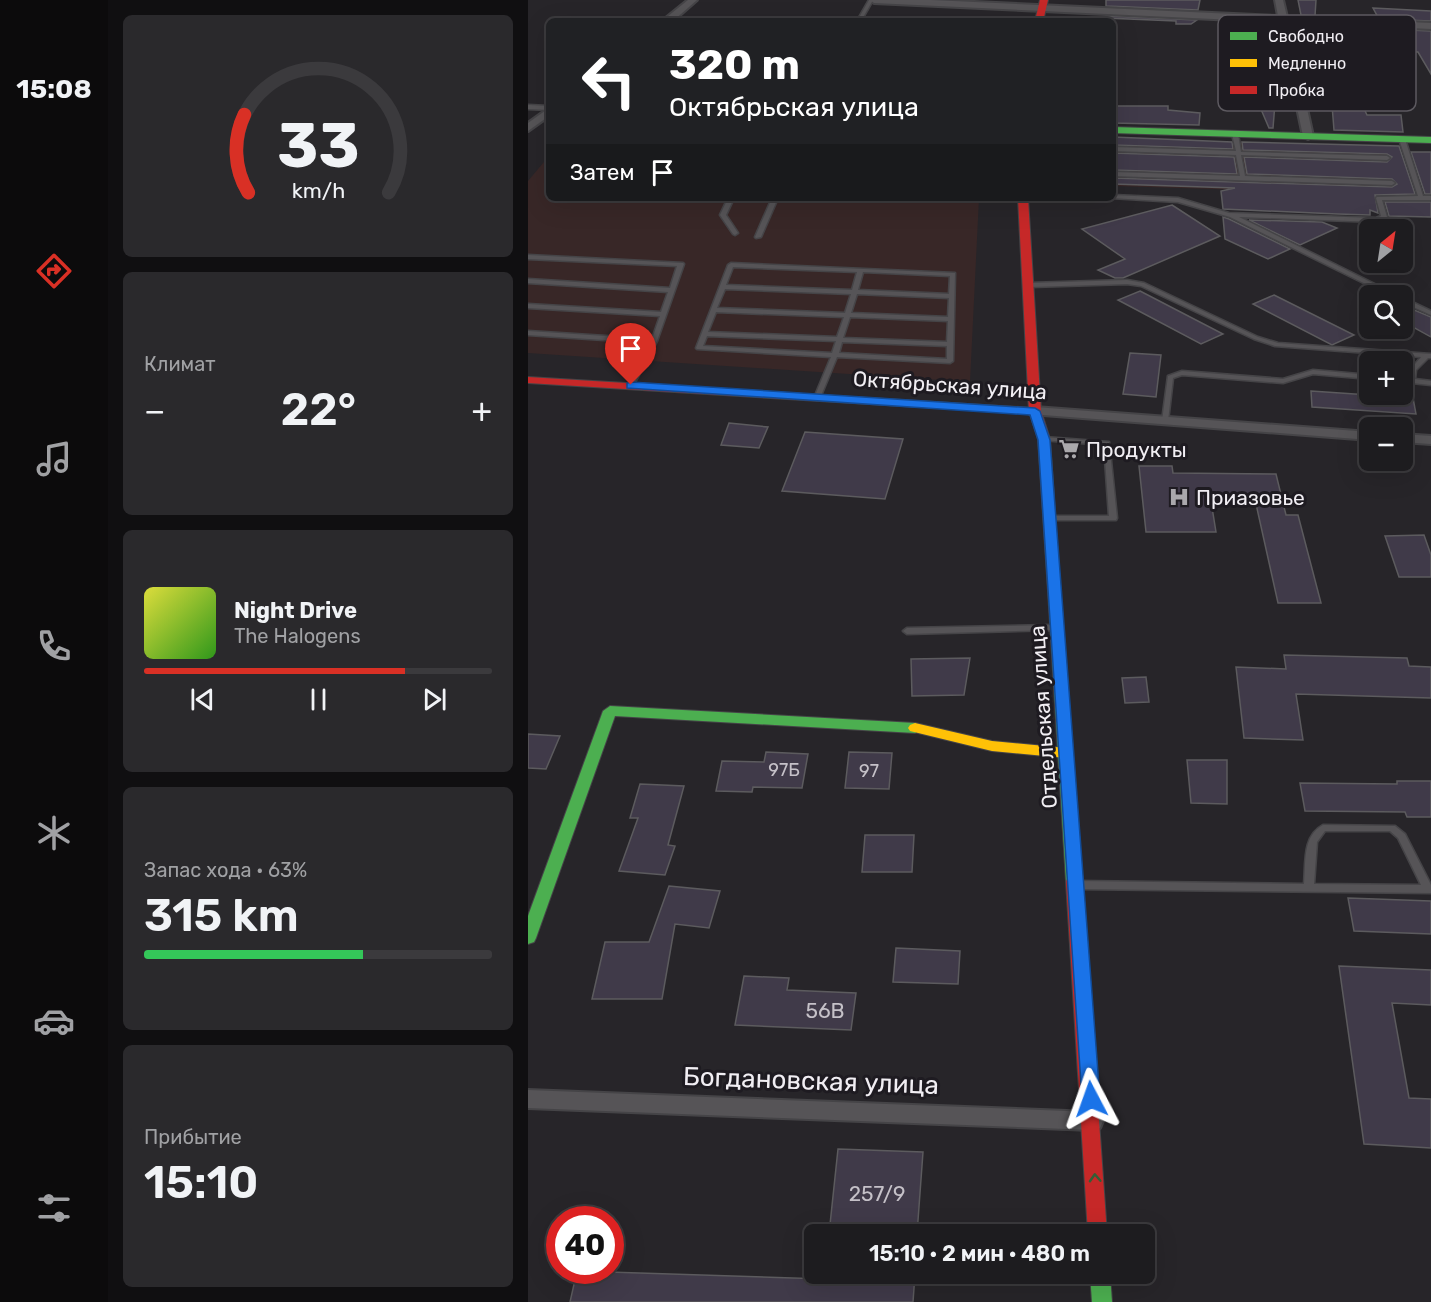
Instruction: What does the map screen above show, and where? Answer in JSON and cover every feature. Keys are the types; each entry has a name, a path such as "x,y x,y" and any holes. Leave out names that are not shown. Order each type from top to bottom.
{"street":[{"path":"671,18 693,0"},
{"path":"872,0 1218,17"},
{"path":"1279,0 1283,15"},
{"path":"1416,25 1431,26"},
{"path":"1303,111 1308,136"},
{"path":"528,128 546,113"},
{"path":"1116,130 1431,140"},
{"name":"Отдельская улица","path":"1023,201 1030,285 1035,411 1044,440 1050,518 1097,1224"},
{"name":"Октябрьская улица","path":"528,380 1035,411 1359,435"},
{"path":"1413,439 1431,440"},
{"path":"528,938 610,711 924,729 992,746 1066,753"},
{"name":"Богдановская улица","path":"528,1099 1092,1121"},
{"path":"1101,1284 1102,1302"}],"lane":[{"path":"861,18 872,0"},
{"path":"528,107 546,111"},
{"path":"1235,134 1243,178"},
{"path":"1402,139 1420,198"},
{"path":"1116,149 1387,158"},
{"path":"1116,174 1392,183"},
{"path":"1116,197 1178,200 1229,215 1373,285"},
{"path":"1229,215 1377,220 1384,217 1379,198 1431,198"},
{"path":"730,201 723,215 735,233"},
{"path":"758,237 774,201"},
{"path":"528,257 681,264 654,341 631,385"},
{"path":"731,265 861,270 952,274 950,361 699,348 731,265"},
{"path":"817,398 835,355 861,270"},
{"path":"528,281 672,290"},
{"path":"1030,285 1127,282 1142,284 1256,338 1277,345 1429,356"},
{"path":"723,287 952,296"},
{"path":"1413,304 1431,313"},
{"path":"528,306 664,314"},
{"path":"714,310 951,319"},
{"path":"528,333 654,341"},
{"path":"704,334 950,344"},
{"path":"1413,370 1429,356"},
{"path":"1165,421 1170,377 1182,373 1283,381 1313,372 1359,376"},
{"path":"1413,381 1431,383"},
{"path":"1044,440 1107,443 1113,518 1050,518"},
{"path":"907,631 1057,627"},
{"path":"1076,885 1309,888 1430,889 1402,837 1392,828 1323,828 1312,841 1309,888"}],"shaded area":[{"path":"1116,138 1399,148 1414,195 1116,186"},
{"path":"546,160 546,201 979,201 970,382 528,353 528,181"}],"building":[{"path":"1106,0 1200,0 1198,10 1106,6"},
{"path":"1298,0 1316,0 1315,15 1301,15"},
{"path":"1373,8 1431,11 1431,21 1416,20 1416,15 1377,15"},
{"path":"1106,16 1197,20 1191,24 1176,24 1176,21 1105,18"},
{"path":"1416,30 1431,31 1431,74 1416,52"},
{"path":"1116,106 1168,106 1168,110 1200,113 1199,125 1116,123"},
{"path":"1262,111 1274,111 1273,128 1269,128"},
{"path":"1332,111 1365,111 1367,115 1401,115 1403,132 1334,130"},
{"path":"1116,137 1232,142 1233,149 1116,145"},
{"path":"1242,142 1399,146 1415,194 1375,195 1378,213 1370,210 1370,215 1338,214 1223,209 1221,191 1235,188 1116,184 1116,178 1392,187 1397,184 1392,179 1247,174 1244,157 1387,162 1392,157 1387,154 1243,150"},
{"path":"1411,152 1431,152 1431,194 1425,194"},
{"path":"1116,153 1234,157 1237,174 1116,170"},
{"path":"1385,202 1431,202 1431,217 1389,216"},
{"path":"1172,205 1220,236 1123,278 1115,278 1098,270 1125,259 1082,229"},
{"path":"1223,217 1290,249 1268,259 1225,239"},
{"path":"1249,220 1322,222 1337,228 1300,245"},
{"path":"1140,291 1223,334 1201,344 1118,300"},
{"path":"1274,295 1354,335 1332,345 1253,304"},
{"path":"1413,310 1431,317 1431,337 1413,327"},
{"path":"1130,353 1161,355 1156,397 1123,394"},
{"path":"1311,391 1359,394 1359,405 1413,405 1413,398 1416,414 1312,407"},
{"path":"729,423 768,427 759,448 721,445"},
{"path":"805,432 903,439 885,499 782,491"},
{"path":"1139,466 1172,466 1173,473 1276,474 1286,515 1298,515 1321,603 1278,603 1254,495 1210,495 1216,532 1146,532"},
{"path":"1424,535 1431,555 1431,577 1399,577 1385,536"},
{"path":"1284,655 1407,658 1409,666 1431,667 1431,698 1296,694 1303,740 1244,738 1236,667 1286,669"},
{"path":"970,658 964,695 912,696 911,659"},
{"path":"1146,677 1149,702 1125,703 1122,678"},
{"path":"528,734 560,736 546,769 528,768"},
{"path":"766,752 808,754 802,788 753,787 752,792 716,791 722,761 764,762"},
{"path":"849,752 892,753 889,789 845,788"},
{"path":"1187,760 1227,760 1227,804 1191,803"},
{"path":"1397,781 1431,781 1431,817 1407,817 1405,812 1305,811 1300,783 1397,784"},
{"path":"640,784 684,786 668,845 675,846 665,875 619,871 638,818 630,818"},
{"path":"865,835 914,835 912,872 862,872"},
{"path":"669,886 720,891 709,928 675,924 662,999 592,999 605,942 649,942"},
{"path":"1348,898 1431,901 1431,934 1354,931"},
{"path":"896,948 960,951 958,984 893,982"},
{"path":"1339,966 1431,970 1431,1005 1392,1003 1409,1098 1431,1099 1431,1148 1364,1144"},
{"path":"744,976 789,978 787,990 856,993 851,1030 735,1025"},
{"path":"838,1149 923,1152 918,1224 830,1224"},
{"path":"624,1273 804,1278 804,1284 914,1284 913,1302 570,1302 574,1284 624,1284"}],"traffic: fast":[{"path":"1116,130 1431,140"},
{"path":"1054,591 1074,881"},
{"path":"528,938 610,711 915,728"},
{"path":"1101,1284 1102,1302"}],"traffic: slow":[{"path":"918,404 1035,411"},
{"path":"915,728 992,746 1066,753"}],"traffic: jam":[{"path":"1040,18 1044,0"},
{"path":"1023,201 1035,411 1044,439 1054,591"},
{"path":"528,380 918,404"},
{"path":"1074,881 1097,1224"}],"place":[{"name":"Продукты","path":"1069,449"},
{"name":"Приазовье","path":"1179,497"}],"route":[{"path":"631,385 1035,411 1044,440 1091,1099"}]}
